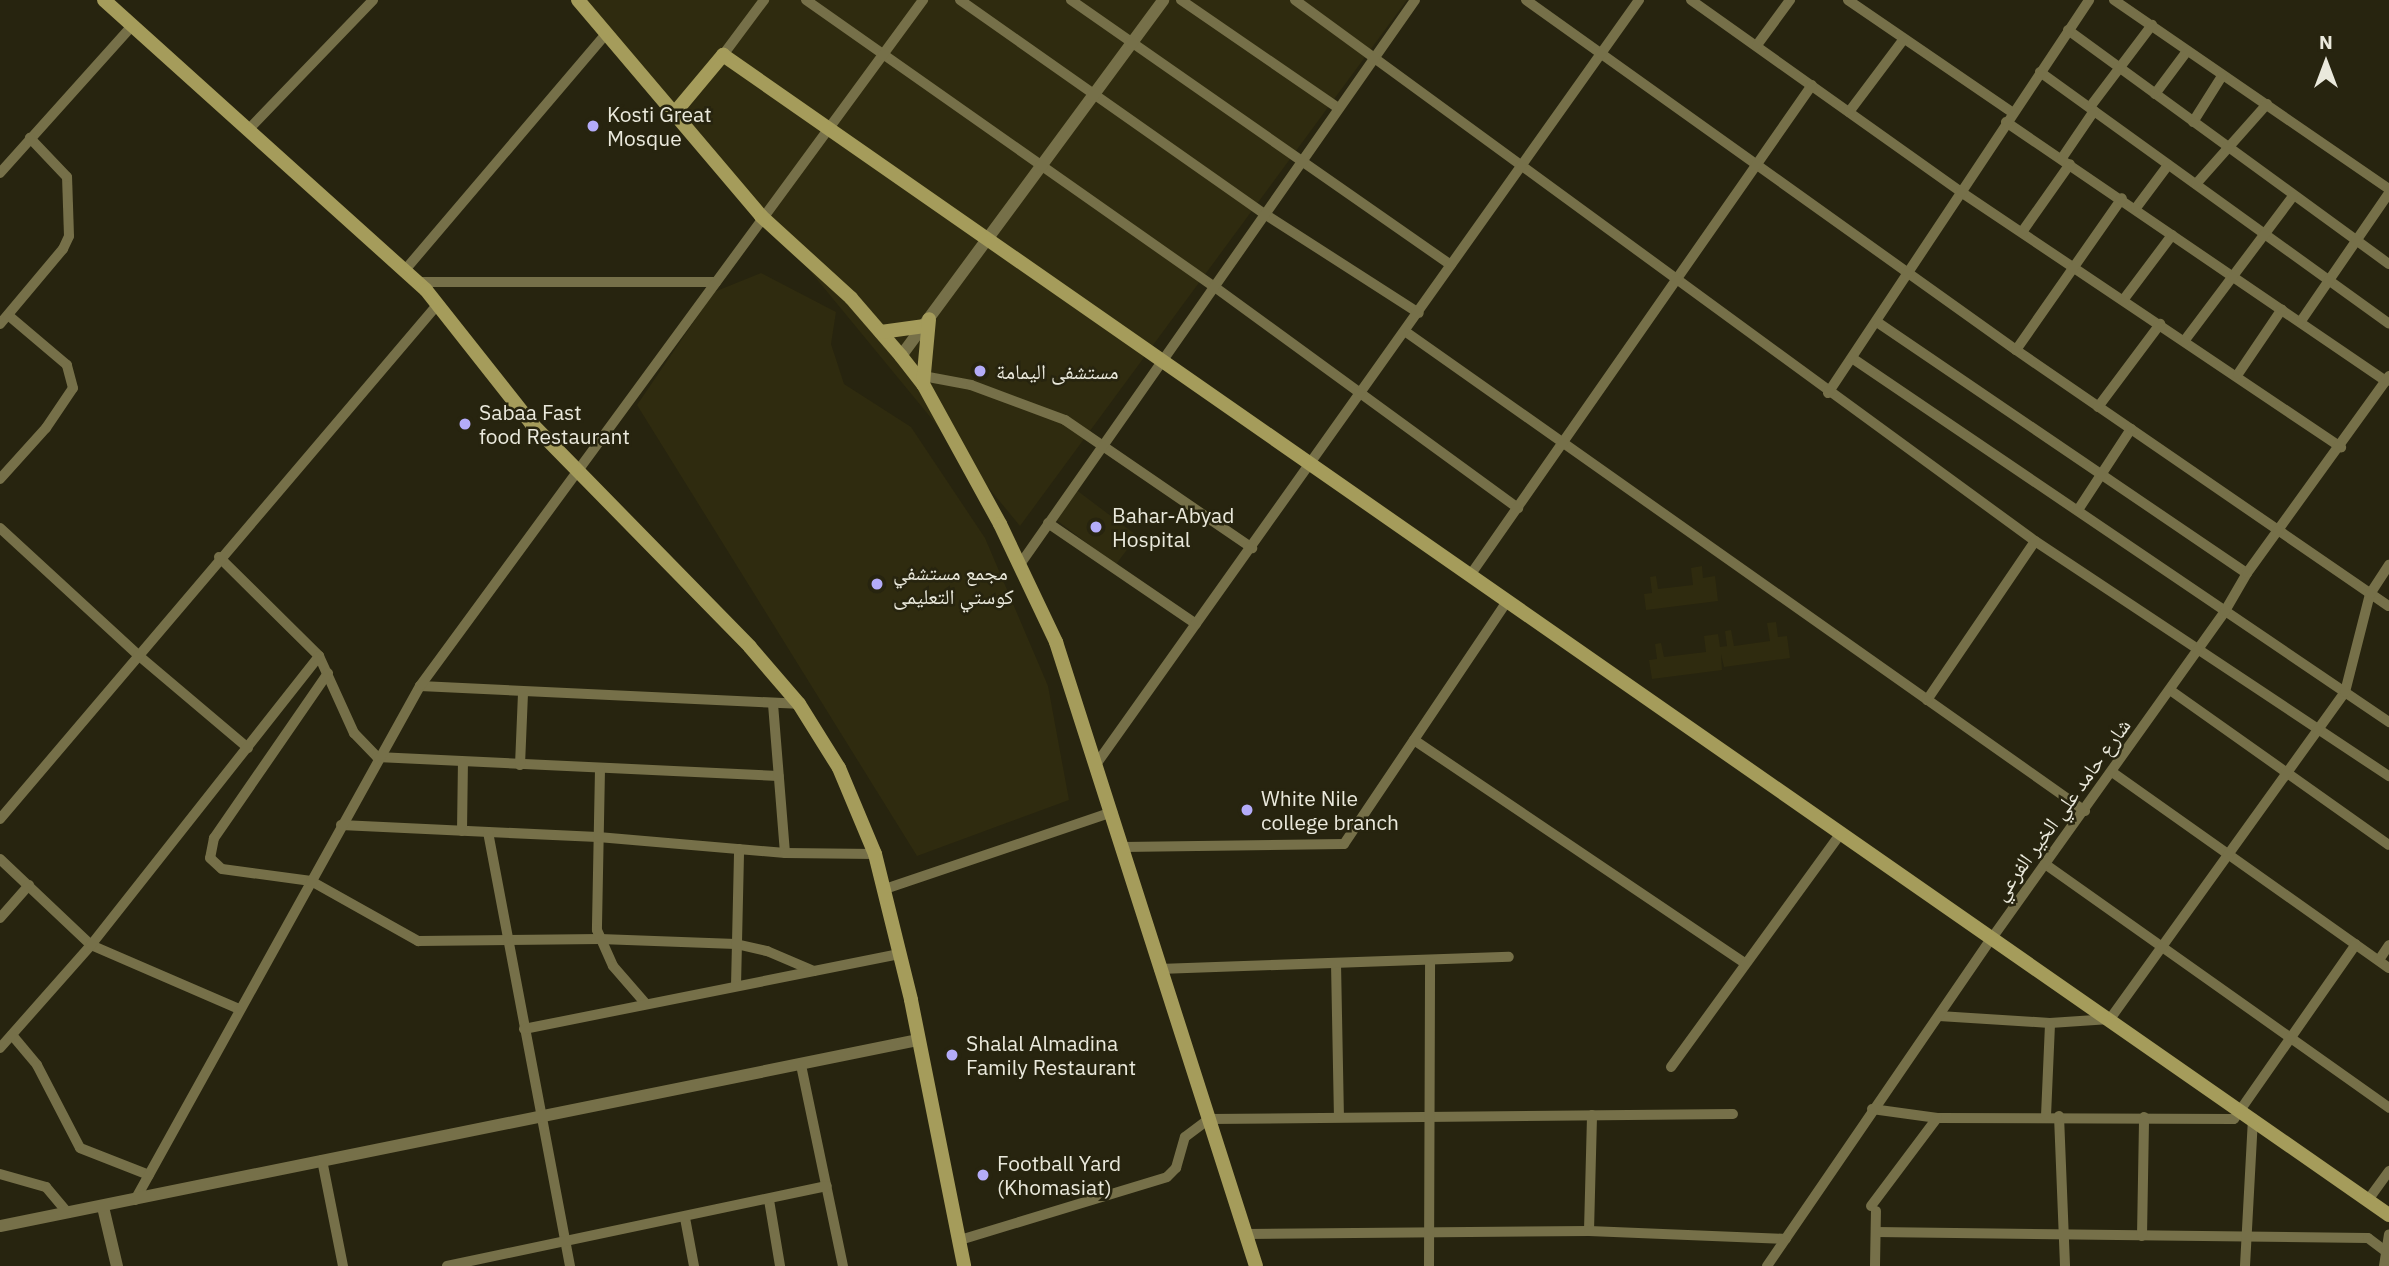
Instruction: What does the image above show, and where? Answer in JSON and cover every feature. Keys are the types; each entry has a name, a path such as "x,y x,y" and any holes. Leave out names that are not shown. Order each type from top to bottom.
{"main road":[{"path":"104,0 405,270 438,304 505,394 576,472 743,639 799,705 839,768 875,854 901,954 964,1266"},
{"path":"578,0 672,116 761,216 881,331 923,380 1021,563 1056,642 1097,763 1159,969 1256,1266"},
{"path":"672,116 723,55 1471,574 1840,834 2110,1018 2389,1215"},
{"path":"881,331 927,323 923,380"}],"street":[{"path":"249,129 373,0"},
{"path":"723,55 764,0"},
{"path":"806,0 1212,285 1518,508"},
{"path":"135,1200 377,757 420,686 716,282 761,216 923,0"},
{"path":"960,0 1263,213 1419,313"},
{"path":"1071,0 1303,157 1451,265"},
{"path":"901,356 1163,0"},
{"path":"1181,0 1338,108"},
{"path":"1295,0 1376,56 1520,166 1828,393 2035,541 2197,650 2319,727 2389,776"},
{"path":"1021,563 1212,285 1415,0"},
{"path":"1526,0 2278,534 2389,606"},
{"path":"1097,763 1313,464 1639,0"},
{"path":"1691,0 1961,192 2238,374 2341,447"},
{"path":"1757,45 1790,0"},
{"path":"1848,0 2013,113"},
{"path":"1828,393 2089,0"},
{"path":"2114,0 2389,191 2301,321"},
{"path":"2022,232 2066,161 2092,109 2152,25"},
{"path":"0,173 132,26"},
{"path":"2068,30 2389,264"},
{"path":"405,270 605,35"},
{"path":"1849,112 1903,40"},
{"path":"2155,94 2187,51"},
{"path":"2040,72 2389,324"},
{"path":"2193,122 2222,76"},
{"path":"1471,574 1754,164 1812,85"},
{"path":"2196,184 2267,104"},
{"path":"2006,122 2387,378"},
{"path":"0,324 63,249 70,225 68,177 30,138"},
{"path":"2136,208 2168,165"},
{"path":"2186,340 2293,196"},
{"path":"2016,350 2122,198"},
{"path":"2124,299 2172,235"},
{"path":"416,282 716,282"},
{"path":"0,819 219,557 438,304"},
{"path":"2238,374 2282,309"},
{"path":"0,479 46,428 73,388 67,365 8,315"},
{"path":"1877,322 2103,471 2247,573"},
{"path":"2098,407 2160,324"},
{"path":"1406,332 1562,445 2085,811"},
{"path":"1852,358 2389,722"},
{"name":"شارع حامد علي الخير الفرعي","path":"1767,1266 1872,1109 2085,811 2225,611 2247,573 2341,447 2387,378"},
{"path":"923,380 951,379 1022,402 1065,420 1252,548"},
{"path":"2078,510 2131,429"},
{"path":"1048,523 1196,624"},
{"path":"0,527 138,655 248,748"},
{"path":"1927,700 2035,541"},
{"path":"219,557 319,656 354,733 377,757 779,776"},
{"path":"1939,1016 2050,1023 2110,1018 2345,692 2370,594 2389,565"},
{"path":"1123,847 1344,844 1507,601"},
{"path":"0,1048 91,945 319,656"},
{"path":"328,673 210,849 210,858 222,869 311,881 418,941 600,939 736,944 766,951 814,971"},
{"path":"420,686 799,705"},
{"path":"2170,690 2389,845"},
{"path":"520,765 523,693"},
{"path":"773,704 785,853"},
{"path":"1414,740 1745,963"},
{"path":"462,831 463,763"},
{"path":"600,769 595,913 600,939 616,971 646,1004"},
{"path":"2112,772 2389,968"},
{"path":"885,889 1112,812"},
{"path":"341,825 598,837 785,853 875,854"},
{"path":"488,832 570,1266"},
{"path":"1671,1067 1840,834"},
{"path":"736,986 739,849"},
{"path":"0,859 91,945 239,1009"},
{"path":"2045,864 2389,1108"},
{"path":"0,918 29,884"},
{"path":"2245,1266 2247,1115 2290,1036 2356,944"},
{"path":"2379,960 2389,946"},
{"path":"524,1028 901,954"},
{"path":"1159,969 1509,957"},
{"path":"1429,1266 1430,960"},
{"path":"1336,963 1339,1117"},
{"path":"2046,1116 2050,1023"},
{"path":"12,1035 37,1065 80,1148 149,1175"},
{"path":"0,1226 918,1041"},
{"path":"801,1065 843,1266"},
{"path":"1872,1109 1937,1118 2059,1116 2229,1120 2247,1115"},
{"path":"960,1240 1167,1177 1177,1168 1185,1137 1209,1119 1733,1114"},
{"path":"1589,1231 1592,1115"},
{"path":"2059,1116 2065,1266"},
{"path":"2142,1236 2144,1117"},
{"path":"1875,1266 1874,1208 1937,1118"},
{"path":"322,1160 343,1266"},
{"path":"2368,1200 2389,1171"},
{"path":"0,1174 46,1188 68,1213"},
{"path":"449,1266 827,1186"},
{"path":"769,1200 780,1266"},
{"path":"103,1207 117,1266"},
{"path":"684,1218 694,1266"},
{"path":"1246,1234 1589,1231 1786,1239"},
{"path":"1876,1232 2368,1238 2384,1250"},
{"path":"2384,1266 2384,1250 2389,1234"}],"shaded area":[{"path":"587,0 1407,0 1020,526"},
{"name":"مجمع مستشفي كوستي التعليمى","path":"761,273 836,312 831,344 844,384 911,427 985,538 1048,686 1069,800 917,856 637,405 714,292"},
{"name":"Bahar-Abyad Hospital","path":"1075,489 1137,536 1116,565 1053,518"},
{"path":"1702,566 1703,578 1715,576 1718,601 1646,610 1644,594 1652,593 1650,577 1656,576 1658,589 1693,585 1691,568"},
{"path":"1776,622 1778,637 1787,636 1790,658 1724,667 1721,654 1722,670 1652,679 1649,660 1657,659 1655,644 1661,643 1664,657 1706,652 1704,636 1718,634 1720,647 1727,646 1725,631 1731,630 1734,646 1770,641 1767,623"}],"place":[{"name":"Kosti Great Mosque","path":"593,126"},
{"name":"مستشفى اليمامة","path":"980,371"},
{"name":"Sabaa Fast food Restaurant","path":"465,424"},
{"name":"Bahar-Abyad Hospital","path":"1096,527"},
{"name":"مجمع مستشفي كوستي التعليمى","path":"877,584"},
{"name":"White Nile college branch","path":"1247,810"},
{"name":"Shalal Almadina Family Restaurant","path":"952,1055"},
{"name":"Football Yard (Khomasiat)","path":"983,1175"}]}
